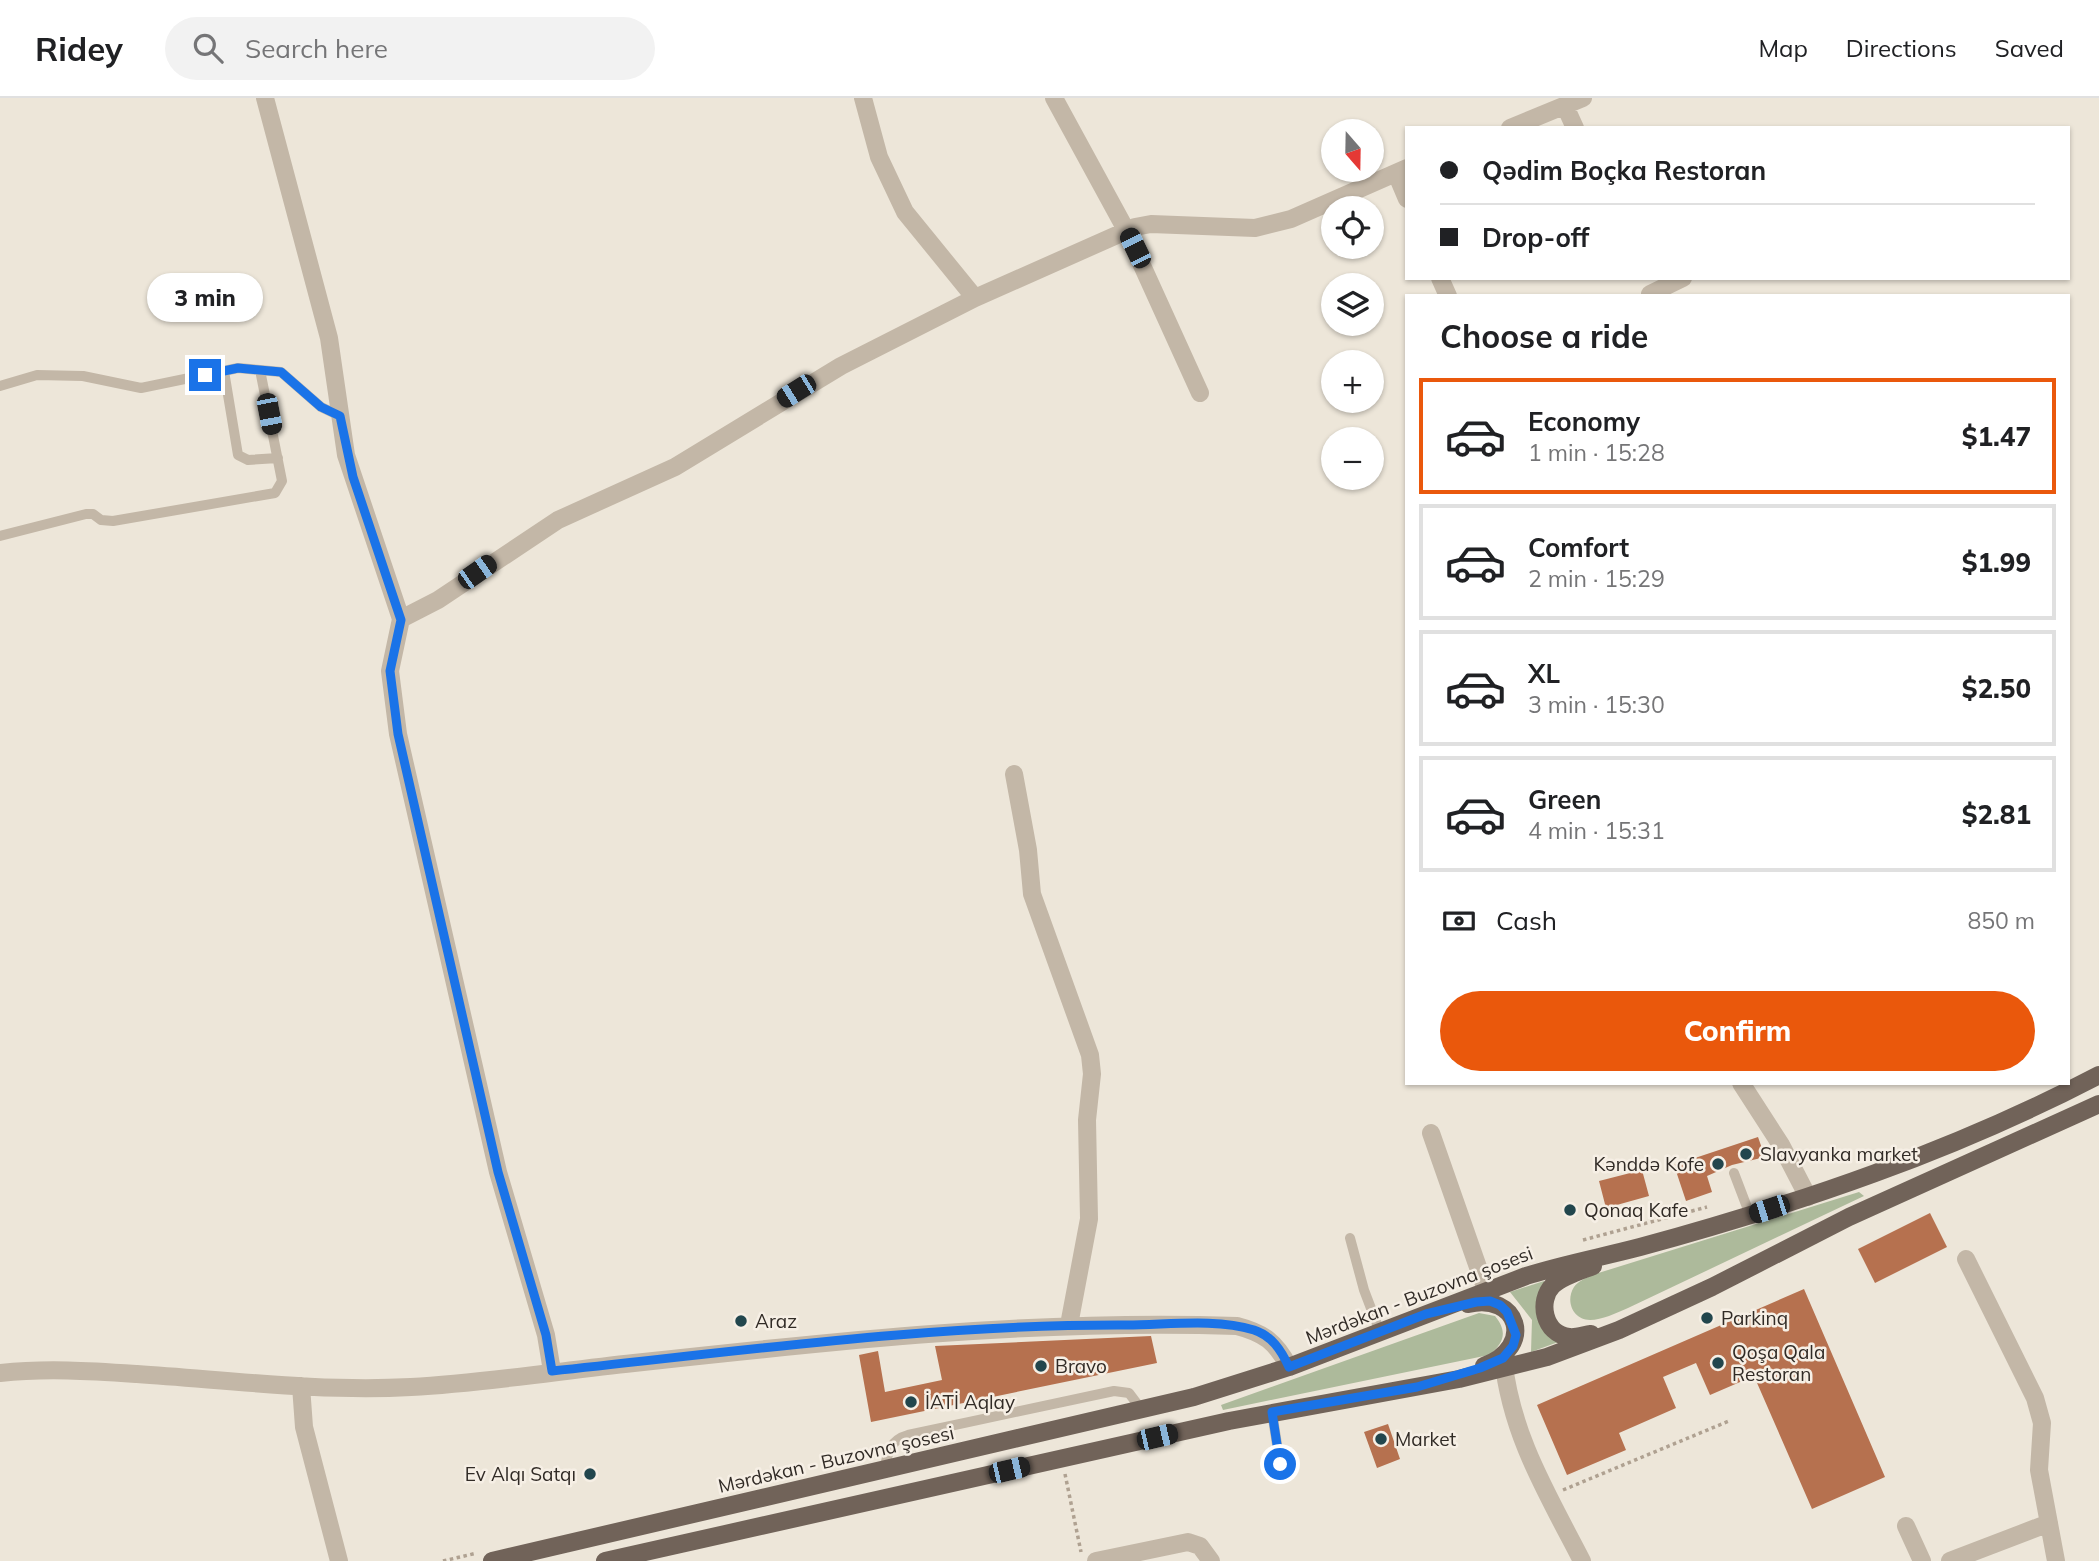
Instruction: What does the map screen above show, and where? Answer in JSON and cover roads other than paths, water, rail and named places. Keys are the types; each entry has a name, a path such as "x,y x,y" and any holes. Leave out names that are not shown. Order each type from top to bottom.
{"main road":[{"name":"Mərdəkan - Buzovna şosesi","path":"492,1561 1237,1385 1486,1290 1562,1264 1638,1247 1750,1215 1877,1173 1978,1132 2099,1075"},
{"path":"613,1560 1272,1412 1417,1387 1480,1368 1548,1357 1619,1330 1712,1287 1849,1217 2099,1104"},
{"path":"1619,1330 1570,1337 1564,1335 1549,1324 1543,1304 1554,1284 1638,1247"},
{"path":"1426,1314 1476,1302 1490,1301 1500,1305 1507,1312 1516,1335 1504,1364"}],"street":[{"path":"265,98 329,338 340,416 353,477 401,620 390,671 398,734 498,1172 546,1335 552,1371"},
{"path":"863,98 879,157 899,203 975,298"},
{"path":"1054,98 1126,230 1200,393"},
{"path":"1515,126 1583,98"},
{"path":"1565,106 1574,126"},
{"path":"401,620 438,600 531,535 675,467 841,366 975,298 1126,230 1151,224 1255,228 1271,225 1291,219 1401,170 1405,189"},
{"path":"1648,289 1677,280"},
{"path":"1014,774 1034,903 1090,1055 1092,1074 1087,1120 1089,1219 1069,1325"},
{"path":"1742,1085 1781,1145 1808,1197"},
{"path":"1432,1133 1486,1290"},
{"path":"1966,1259 2035,1398 2042,1423 2039,1470 2056,1561"},
{"path":"0,1373 60,1369 301,1386 408,1388 882,1338 1069,1325 1237,1326 1270,1338 1280,1349 1289,1367"},
{"path":"1504,1364 1508,1401 1517,1428 1582,1561"},
{"path":"301,1386 304,1427 340,1561"},
{"path":"1950,1561 2049,1522"},
{"path":"1906,1526 1922,1561"},
{"path":"1096,1561 1188,1542 1200,1546 1211,1561"}],"lane":[{"path":"0,386 37,375 83,376 141,388 238,368 281,372 321,407 340,416"},
{"path":"0,536 86,514 113,521 275,493 282,481 260,370"},
{"path":"224,371 238,455 248,460 278,458"},
{"path":"1734,1173 1750,1215"},
{"path":"1350,1238 1364,1290 1380,1332"},
{"path":"884,1469 890,1447 896,1438 908,1435 1114,1391 1129,1392 1141,1409"},
{"path":"1272,1412 1280,1464"}],"place":[{"name":"Slavyanka market","path":"1746,1154"},
{"name":"Kənddə Kofe","path":"1718,1164"},
{"name":"Qonaq Kafe","path":"1570,1210"},
{"name":"Parkinq","path":"1707,1318"},
{"name":"Araz","path":"741,1321"},
{"name":"Qoşa Qala Restoran","path":"1718,1363"},
{"name":"Bravo","path":"1041,1366"},
{"name":"İATİ Aqlay","path":"911,1402"},
{"name":"Market","path":"1381,1439"},
{"name":"Ev Alqı Satqı","path":"590,1474"}]}
